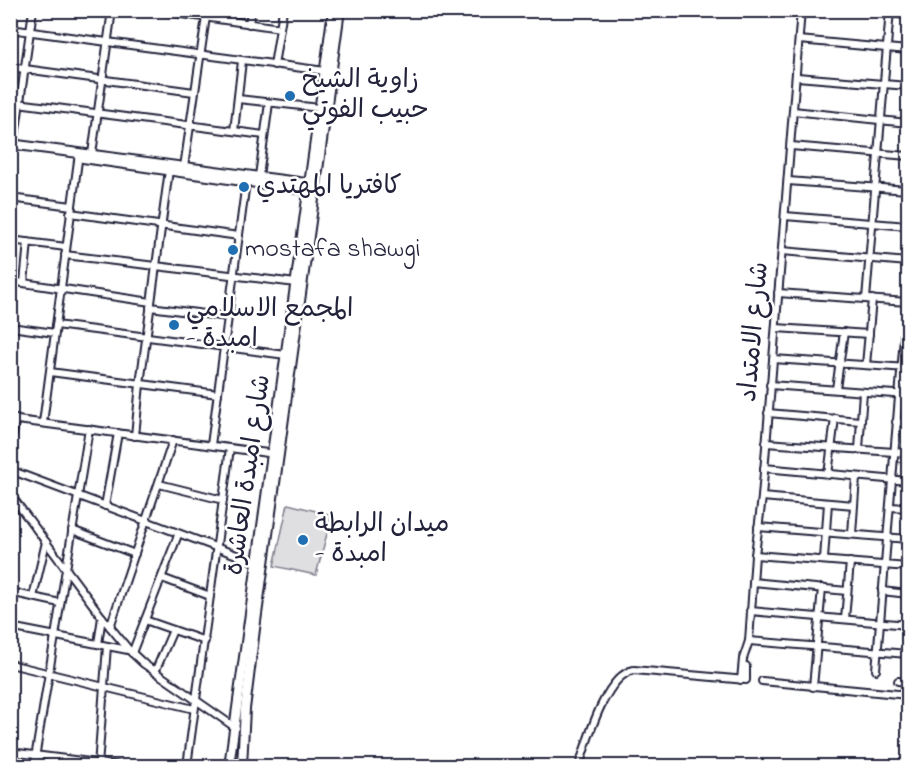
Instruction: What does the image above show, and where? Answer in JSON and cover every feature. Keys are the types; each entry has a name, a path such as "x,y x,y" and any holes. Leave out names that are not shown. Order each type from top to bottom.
{"main road":[{"name":"شارع امبدة العاشرة","path":"230,766 312,187 333,10"},
{"name":"شارع امبدة العاشرة","path":"242,766 245,709 286,355 340,10"},
{"path":"12,146 259,176 312,187"},
{"path":"79,155 92,154 169,170 246,182 312,187"}],"street":[{"path":"12,146 33,10"},
{"path":"92,154 112,10"},
{"path":"154,10 206,14 249,24 280,28"},
{"path":"249,24 251,10"},
{"path":"274,65 283,10"},
{"name":"شارع الامتداد","path":"579,766 602,705 613,684 624,672 639,670 744,680 762,497 801,10"},
{"path":"854,10 909,15"},
{"path":"866,365 874,188 890,12"},
{"path":"184,166 206,14"},
{"path":"10,29 325,71"},
{"path":"799,40 909,50"},
{"path":"234,131 242,61"},
{"path":"10,67 194,92"},
{"path":"797,76 909,86"},
{"path":"238,99 320,108"},
{"path":"10,102 264,135"},
{"path":"259,176 269,103"},
{"path":"793,111 909,123"},
{"path":"791,146 909,156"},
{"path":"43,423 79,155"},
{"path":"135,436 169,170"},
{"path":"788,181 909,190"},
{"path":"211,445 246,182"},
{"path":"10,198 161,226 239,236"},
{"path":"785,216 909,226"},
{"path":"10,240 66,247"},
{"path":"24,283 28,242"},
{"path":"782,251 909,262"},
{"path":"65,255 296,283"},
{"path":"10,281 228,318"},
{"path":"778,293 908,302 905,368 896,422 876,670"},
{"path":"56,325 286,355"},
{"path":"10,333 11,327 55,333"},
{"path":"776,328 868,334"},
{"path":"836,389 844,332"},
{"path":"773,359 905,368"},
{"path":"50,372 218,394"},
{"path":"770,385 909,395"},
{"path":"859,449 863,392"},
{"path":"768,413 860,421"},
{"path":"828,475 835,418"},
{"path":"10,449 13,419 275,455"},
{"path":"896,422 909,423"},
{"path":"36,766 35,755 89,429"},
{"path":"105,506 118,433"},
{"path":"110,627 173,440"},
{"path":"766,443 909,453"},
{"path":"187,766 230,448"},
{"path":"764,468 909,481"},
{"path":"10,470 146,523 258,563"},
{"path":"852,534 856,477"},
{"path":"159,484 223,500"},
{"path":"10,494 130,652 236,728"},
{"path":"762,497 854,505"},
{"path":"824,559 828,503"},
{"path":"890,507 909,508"},
{"path":"758,527 909,539"},
{"path":"72,530 135,554"},
{"path":"130,652 178,535"},
{"path":"33,597 46,542"},
{"path":"755,555 909,567"},
{"path":"845,619 850,561"},
{"path":"162,578 210,596"},
{"path":"753,582 847,591"},
{"path":"813,687 822,588"},
{"path":"882,591 909,594"},
{"path":"10,592 60,603"},
{"path":"750,611 909,625"},
{"path":"98,644 102,617"},
{"path":"145,620 205,641"},
{"path":"10,627 130,652"},
{"path":"155,672 173,630"},
{"path":"749,641 909,654"},
{"path":"98,765 107,646"},
{"path":"10,664 194,708"},
{"path":"762,681 909,695"},
{"path":"898,681 909,682"},
{"path":"10,742 13,752 98,765 122,766"}],"shaded area":[{"name":"ميدان الرابطة - امبدة","path":"288,504 332,515 316,575 274,566"}],"place":[{"name":"زاوية الشيخ حبيب الفوتي","path":"290,96"},
{"name":"كافتريا المهتدي","path":"244,187"},
{"name":"mostafa shawgi","path":"233,250"},
{"name":"المجمع الاسلامي - امبدة","path":"174,325"},
{"name":"ميدان الرابطة - امبدة","path":"303,540"}]}
